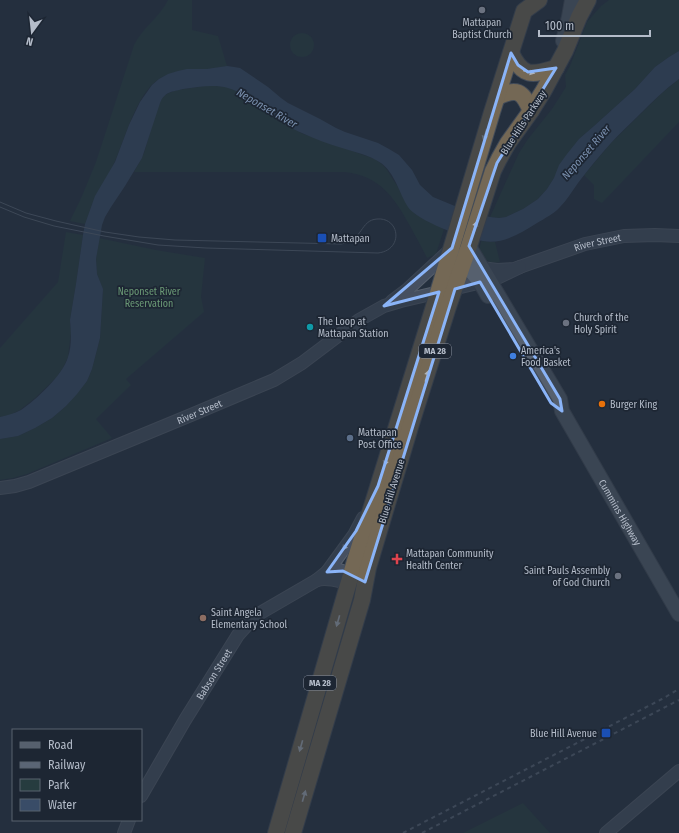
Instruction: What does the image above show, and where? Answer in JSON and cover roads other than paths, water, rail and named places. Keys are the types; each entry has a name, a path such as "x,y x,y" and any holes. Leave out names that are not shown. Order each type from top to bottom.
{"highway":[{"path":"525,5 538,0"},
{"path":"510,53 521,69 528,72 539,73 556,68 565,52 588,0"},
{"name":"MA 28","path":"438,292 525,5"},
{"name":"Blue Hills Parkway","path":"454,289 497,163 508,143 543,93 556,68"},
{"path":"497,97 511,92 519,93 524,97 531,111"},
{"name":"Blue Hill Avenue","path":"276,833 350,578 370,536 411,424 454,289"},
{"name":"Blue Hill Avenue","path":"293,833 362,600 368,568 370,536 378,486 438,292"}],"main road":[{"name":"Blue Hills Parkway","path":"556,68 572,0"},
{"name":"River Street","path":"384,306 454,289 484,277 504,275 520,267 586,244 624,236 679,236"},
{"name":"Cummins Highway","path":"453,245 464,263 484,277"},
{"name":"River Street","path":"0,488 30,482 274,380 302,363 359,320 384,306 408,289 453,245"},
{"name":"Cummins Highway","path":"469,246 551,403 562,411 679,614"},
{"name":"Blue Hill Avenue","path":"326,572 356,531 378,486"},
{"path":"326,572 335,569 357,584 365,582"},
{"name":"Babson Street","path":"142,794 185,720 238,635 255,616 316,580 326,572"},
{"path":"316,580 350,578"},
{"path":"606,833 679,771"},
{"path":"124,833 129,821"}],"water":[{"name":"Neponset River","path":"679,51 679,79 658,97 614,140 560,207 552,214 524,231 504,240 490,242 465,236 442,228 421,218 408,207 390,172 381,163 367,156 327,143 295,130 284,124 247,96 235,90 217,86 206,86 183,89 167,94 160,103 142,158 105,217 102,225 96,259 97,274 103,289 100,338 92,369 87,381 66,406 52,418 18,436 0,439 0,417 21,410 27,406 55,379 65,364 70,348 70,320 85,224 95,196 115,162 129,125 140,102 152,85 159,79 168,74 187,69 207,69 227,66 240,68 288,103 336,128 378,143 399,155 412,170 420,185 433,197 462,209 499,218 506,217 523,209 538,199 554,178 559,165 579,139 635,89 655,67"}],"tram line":[{"path":"0,202 26,213 105,232 175,240 341,244 354,239 367,223 371,220 377,219 385,220 391,223 396,234 392,246 386,251 378,253 206,248 158,245 54,226 24,217 0,207"}],"railway":[{"path":"403,833 679,689"},
{"path":"422,833 679,700"}],"place":[{"name":"Mattapan Baptist Church","path":"482,10"},
{"name":"Mattapan","path":"322,238"},
{"name":"Church of the Holy Spirit","path":"566,323"},
{"name":"The Loop at Mattapan Station","path":"310,327"},
{"name":"America's Food Basket","path":"513,356"},
{"name":"Burger King","path":"602,404"},
{"name":"Mattapan Post Office","path":"350,438"},
{"name":"Mattapan Community Health Center","path":"397,559"},
{"name":"Saint Pauls Assembly of God Church","path":"618,576"},
{"name":"Saint Angela Elementary School","path":"203,618"},
{"name":"Blue Hill Avenue","path":"606,733"}],"park label":[{"name":"Neponset River Reservation","path":"149,296"}]}
